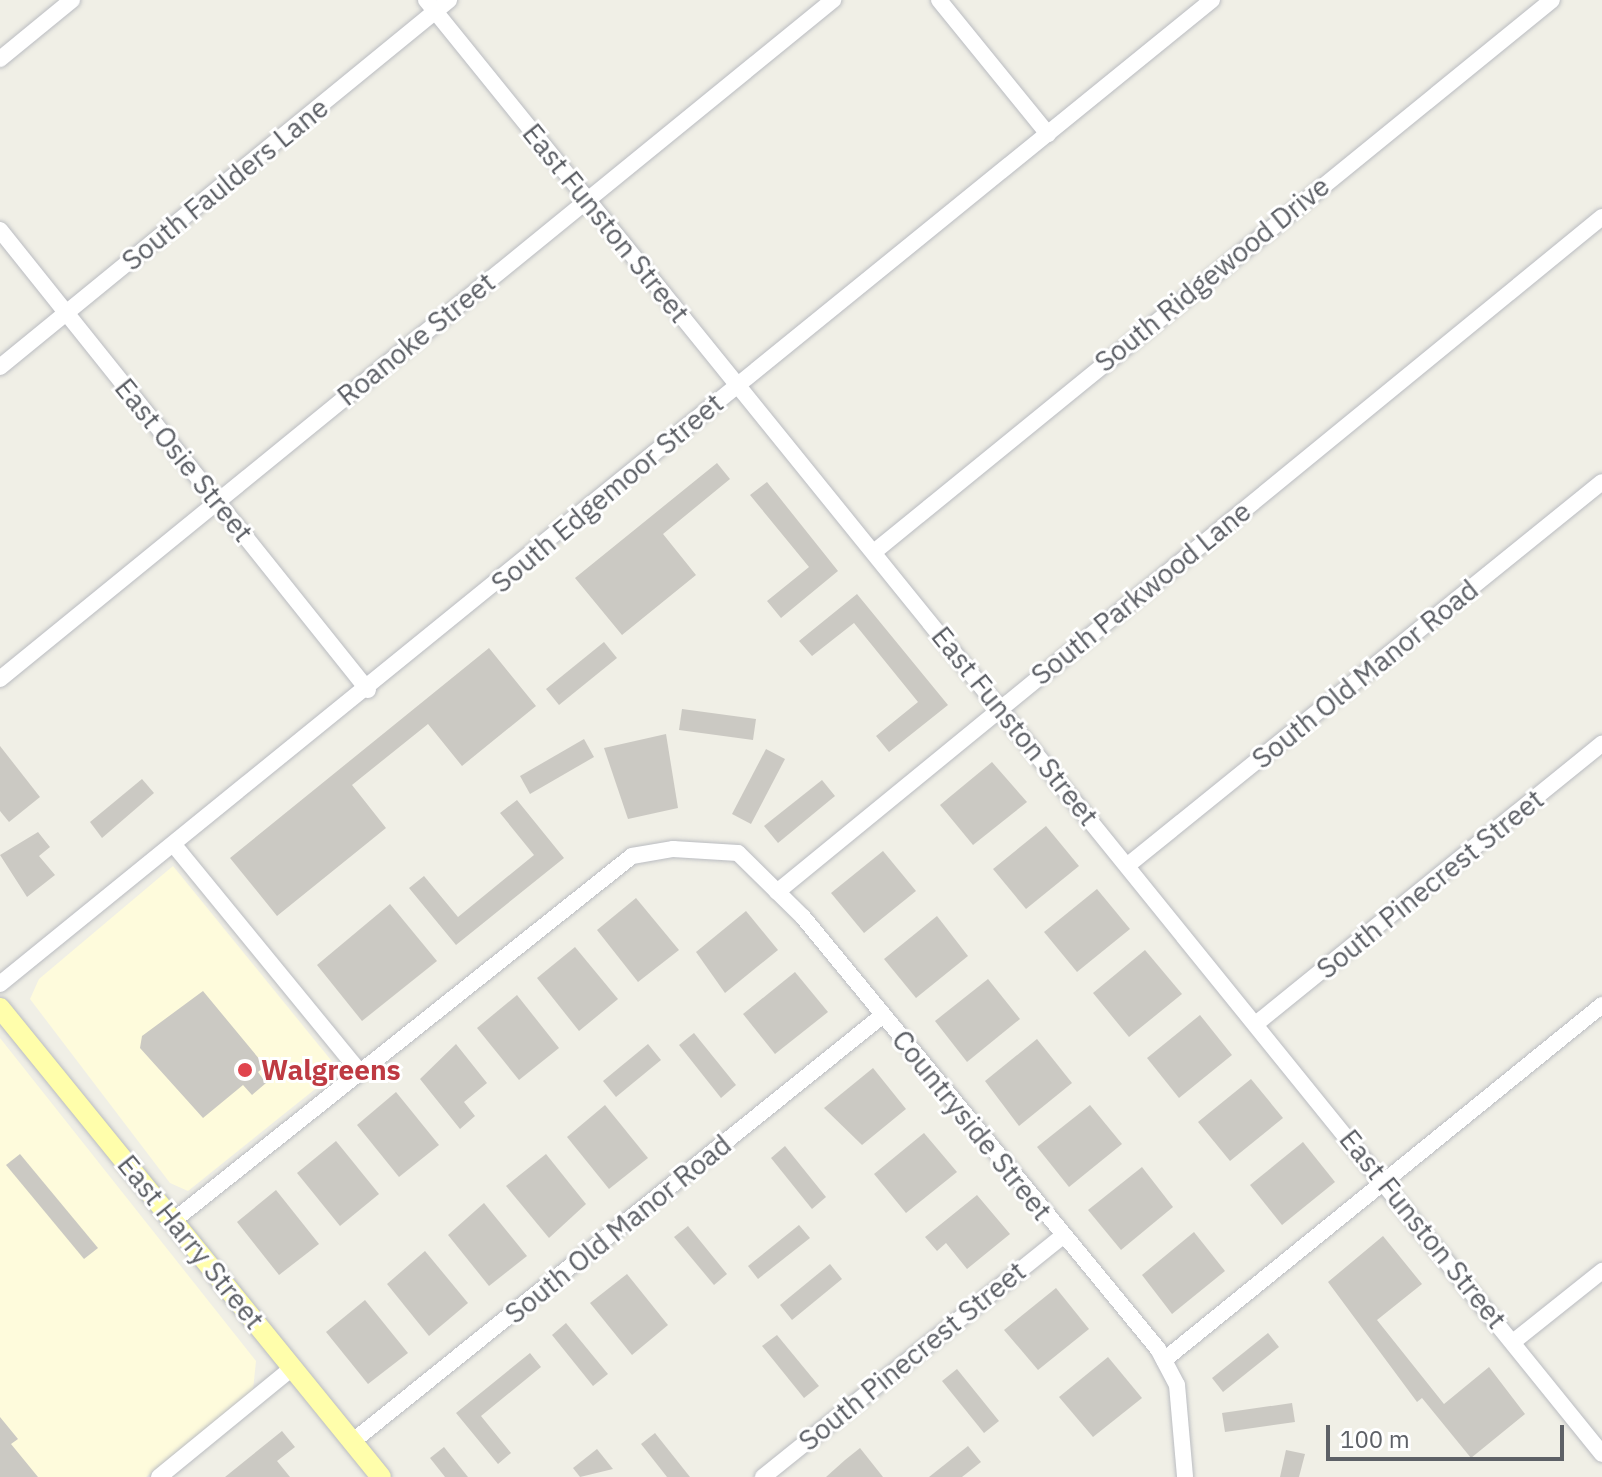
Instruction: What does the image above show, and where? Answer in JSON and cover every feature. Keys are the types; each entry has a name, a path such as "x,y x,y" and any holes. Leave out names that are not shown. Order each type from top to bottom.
{"main road":[{"name":"East Harry Street","path":"0,1008 381,1477"}],"street":[{"path":"0,59 72,0"},
{"name":"South Faulders Lane","path":"0,367 67,314 430,6 449,0"},
{"name":"Roanoke Street","path":"0,679 833,0"},
{"path":"939,0 1048,134"},
{"name":"South Edgemoor Street","path":"0,984 368,690 736,383 1212,0"},
{"name":"South Ridgewood Drive","path":"874,552 1552,0"},
{"name":"East Funston Street","path":"430,6 1257,1023 1602,1454"},
{"name":"South Parkwood Lane","path":"777,892 1602,217"},
{"name":"East Osie Street","path":"0,230 368,690"},
{"name":"South Old Manor Road","path":"1128,865 1602,482"},
{"name":"South Pinecrest Street","path":"1257,1023 1602,744"},
{"path":"174,845 359,1071"},
{"path":"173,1221 632,856 673,849 738,853 777,892"},
{"name":"Countryside Street","path":"777,892 883,1015 1164,1360 1177,1385 1185,1477"},
{"path":"1164,1360 1602,1005"},
{"name":"South Old Manor Road","path":"352,1442 883,1015"},
{"name":"South Pinecrest Street","path":"763,1477 1063,1236"},
{"path":"1513,1342 1602,1271"},
{"path":"159,1477 292,1368"}],"shaded area":[{"path":"173,866 339,1070 188,1191 170,1183 30,999 39,979"},
{"path":"0,1038 256,1361 253,1390 146,1477 0,1477"}],"building":[{"path":"717,463 730,479 663,534 696,575 622,635 575,578"},
{"path":"767,482 838,571 781,618 767,601 809,567 750,495"},
{"path":"857,594 948,705 889,752 876,736 918,702 854,623 812,656 799,641"},
{"path":"604,642 617,658 559,705 546,689"},
{"path":"489,648 536,706 462,766 428,724 352,785 386,828 277,916 230,858"},
{"path":"682,709 756,719 753,740 679,730"},
{"path":"666,734 678,808 628,819 604,748"},
{"path":"584,739 594,757 530,794 520,776"},
{"path":"0,746 40,797 9,822 0,811"},
{"path":"766,749 785,759 751,824 732,814"},
{"path":"992,762 1027,802 973,845 940,805"},
{"path":"142,779 154,793 102,838 90,822"},
{"path":"822,780 835,796 778,843 764,826"},
{"path":"517,800 564,858 456,945 409,888 424,876 458,917 534,855 500,813"},
{"path":"1046,826 1079,866 1026,909 993,869"},
{"path":"38,832 50,847 39,856 55,875 27,897 0,855"},
{"path":"883,851 916,891 864,933 831,893"},
{"path":"1097,889 1130,929 1077,972 1044,932"},
{"path":"636,898 679,950 638,982 597,930"},
{"path":"390,904 437,961 362,1021 317,965"},
{"path":"746,911 778,950 725,993 696,952"},
{"path":"937,916 968,956 916,998 884,959"},
{"path":"575,947 618,999 579,1031 537,978"},
{"path":"1145,950 1182,994 1129,1037 1093,993"},
{"path":"795,972 828,1012 775,1054 743,1014"},
{"path":"988,979 1020,1019 967,1062 935,1021"},
{"name":"Walgreens","path":"203,991 265,1066 258,1072 266,1083 252,1095 243,1085 203,1118 140,1048 142,1036"},
{"path":"517,995 559,1048 519,1080 477,1028"},
{"path":"1200,1015 1232,1055 1179,1098 1147,1058"},
{"path":"694,1033 736,1085 721,1098 679,1045"},
{"path":"1037,1039 1072,1083 1019,1126 985,1081"},
{"path":"456,1044 487,1083 464,1102 475,1116 460,1129 420,1079"},
{"path":"648,1044 661,1060 616,1097 603,1081"},
{"path":"873,1068 906,1109 862,1145 824,1108"},
{"path":"1251,1079 1283,1118 1230,1161 1198,1122"},
{"path":"396,1092 439,1145 399,1177 357,1125"},
{"path":"605,1105 648,1158 609,1189 567,1137"},
{"path":"1090,1105 1122,1144 1069,1187 1037,1147"},
{"path":"924,1133 957,1172 906,1213 874,1174"},
{"path":"336,1141 379,1194 340,1226 297,1173"},
{"path":"1303,1142 1335,1182 1282,1225 1250,1185"},
{"path":"785,1146 826,1197 812,1209 771,1158"},
{"path":"20,1154 98,1248 84,1259 6,1165"},
{"path":"546,1154 586,1204 549,1238 506,1186"},
{"path":"1142,1167 1173,1207 1121,1250 1088,1210"},
{"path":"276,1190 319,1244 279,1275 237,1222"},
{"path":"977,1195 1010,1234 967,1269 946,1243 937,1251 925,1237"},
{"path":"484,1203 527,1256 489,1286 448,1235"},
{"path":"799,1225 810,1238 758,1279 748,1266"},
{"path":"688,1226 727,1274 714,1285 674,1237"},
{"path":"1194,1232 1225,1271 1172,1314 1142,1275"},
{"path":"1383,1236 1422,1284 1377,1320 1444,1404 1489,1367 1525,1414 1471,1458 1422,1398 1417,1402 1328,1282"},
{"path":"425,1251 468,1303 429,1336 387,1284"},
{"path":"830,1264 842,1279 792,1320 780,1305"},
{"path":"627,1274 668,1325 632,1355 590,1303"},
{"path":"1056,1288 1089,1329 1038,1370 1004,1330"},
{"path":"365,1300 408,1353 368,1384 326,1332"},
{"path":"566,1323 608,1374 593,1386 552,1335"},
{"path":"1268,1333 1279,1347 1223,1392 1212,1378"},
{"path":"777,1335 819,1386 804,1398 762,1346"},
{"path":"530,1353 541,1367 481,1416 511,1453 498,1464 456,1413"},
{"path":"1108,1357 1142,1398 1093,1437 1059,1397"},
{"path":"957,1369 999,1421 984,1433 942,1381"},
{"path":"1292,1403 1295,1422 1225,1432 1222,1413"},
{"path":"0,1417 18,1439 11,1444 38,1477 0,1477"},
{"path":"282,1431 295,1447 277,1461 290,1477 225,1477"},
{"path":"655,1433 690,1477 667,1477 641,1444"},
{"path":"968,1446 981,1462 962,1477 929,1477"},
{"path":"444,1447 468,1477 445,1477 430,1458"},
{"path":"860,1448 883,1477 826,1477 845,1460"},
{"path":"597,1449 613,1469 580,1477 573,1468"},
{"path":"1286,1450 1305,1454 1299,1477 1280,1477"}],"place":[{"name":"Walgreens","path":"245,1070"}]}
